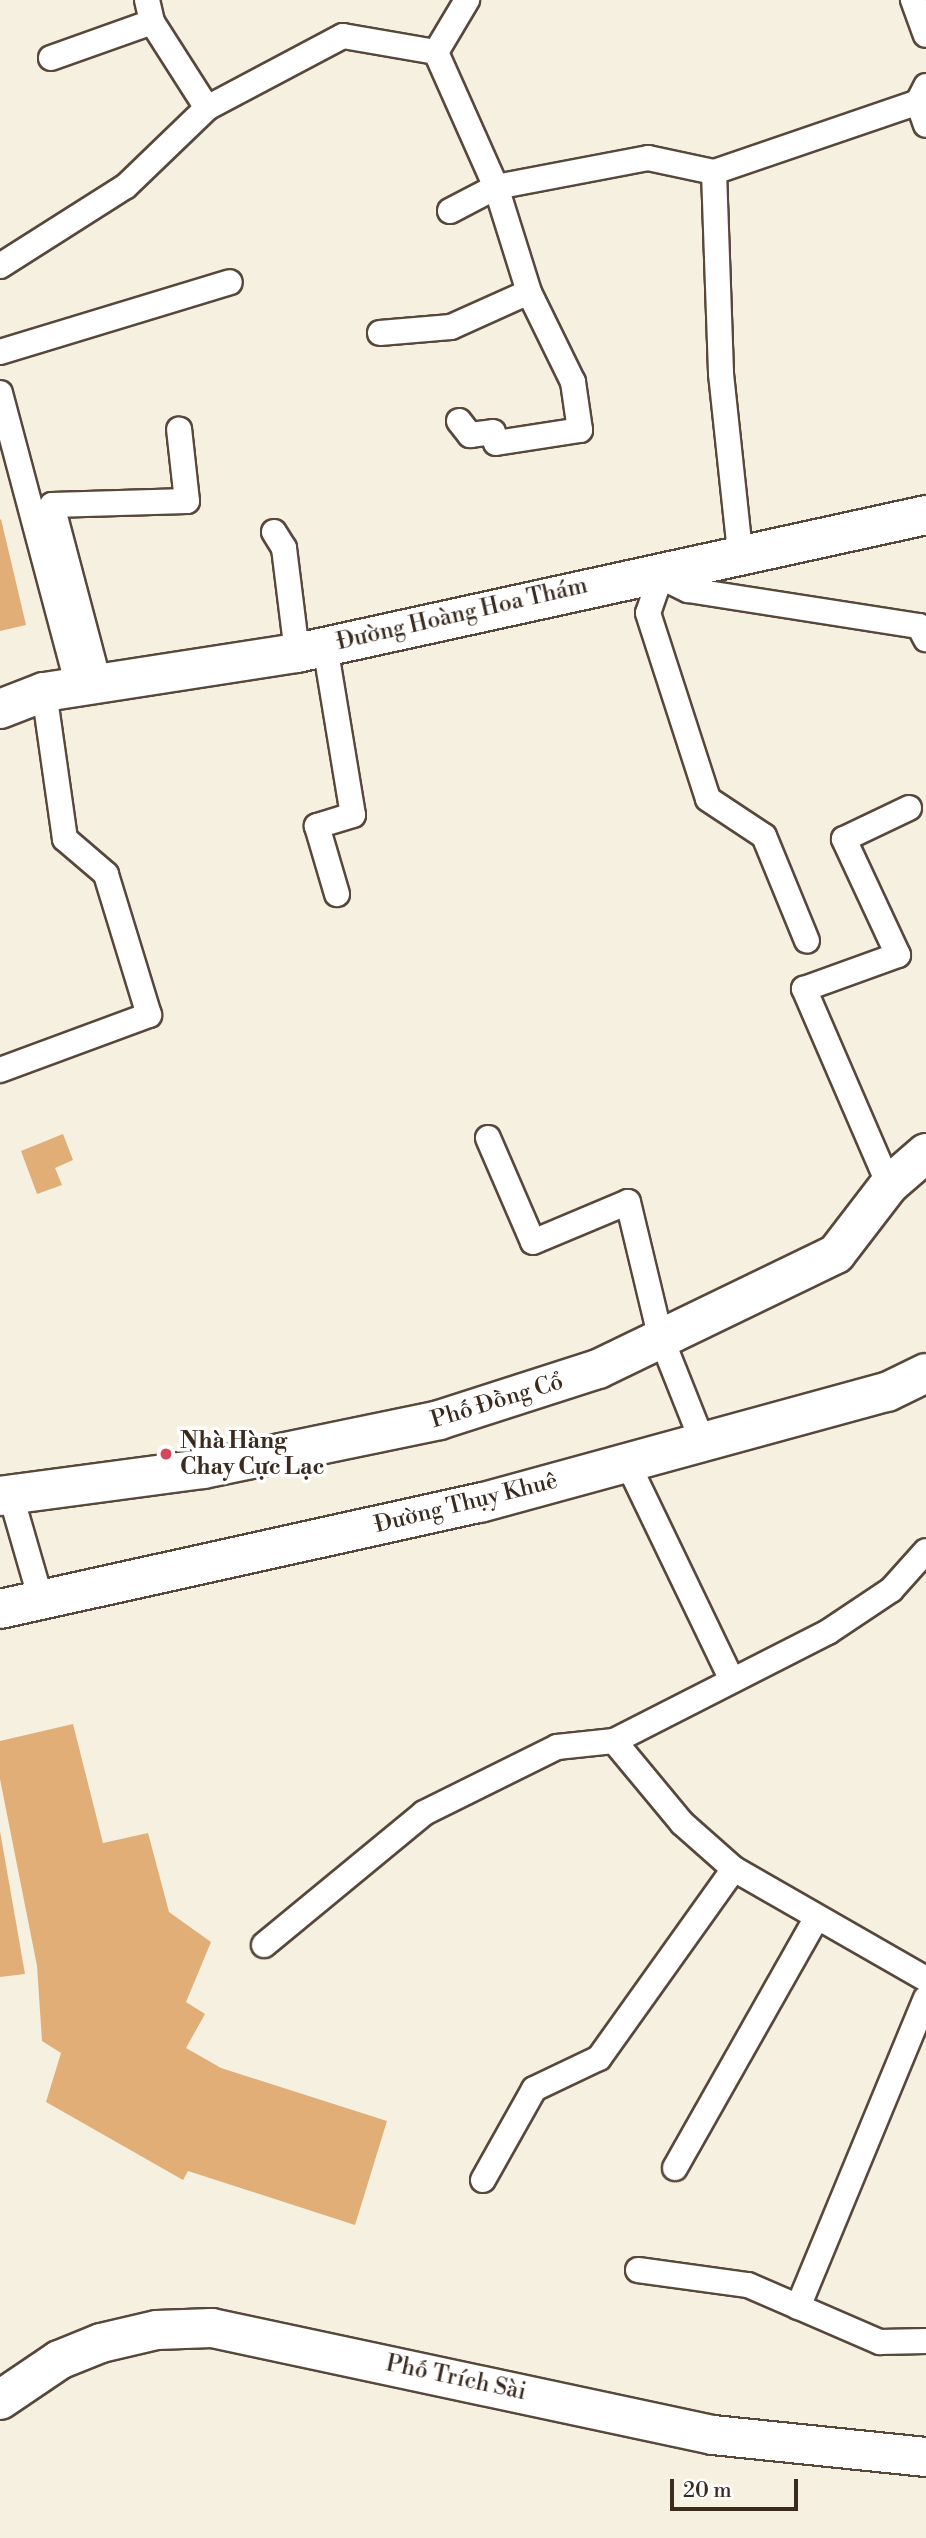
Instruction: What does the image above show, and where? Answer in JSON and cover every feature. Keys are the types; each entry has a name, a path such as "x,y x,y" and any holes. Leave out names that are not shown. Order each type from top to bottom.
{"street":[{"name":"Đường Hoàng Hoa Thám","path":"0,709 74,687 311,650 649,571 926,515"},
{"name":"Phố Đồng Cổ","path":"4,1491 203,1469 439,1420 598,1369 660,1335 836,1254 889,1185 926,1153"},
{"name":"Đường Thụy Khuê","path":"0,1609 480,1503 626,1460 703,1443 887,1392 926,1373"},
{"name":"Phố Trích Sài","path":"0,2400 59,2360 101,2343 157,2330 212,2328 713,2435 926,2457"}],"lane":[{"path":"436,52 467,0"},
{"path":"913,0 926,35"},
{"path":"51,58 149,11 207,108"},
{"path":"0,266 126,186 207,108 343,36 436,52"},
{"path":"436,52 496,187 529,292 573,382 579,430 496,443 493,432 470,435 459,421"},
{"path":"450,211 483,200 496,187 648,158 714,172 922,94 926,125"},
{"path":"714,172 721,374 740,553"},
{"path":"0,352 230,282"},
{"path":"380,333 451,327 529,292"},
{"path":"0,393 74,687"},
{"path":"0,1070 149,1015 106,873 65,839 74,687 52,505 187,501 179,429"},
{"path":"274,532 284,548 353,815 317,826 337,894"},
{"path":"649,571 688,590 919,626 926,639"},
{"path":"649,571 656,590 648,614 708,799 764,836 807,942"},
{"path":"889,1185 804,989 898,955 844,839 909,808"},
{"path":"488,1138 533,1242 628,1202 660,1335 703,1443"},
{"path":"626,1460 732,1680"},
{"path":"4,1491 41,1600"},
{"path":"264,1945 424,1813 557,1747 614,1741 828,1632 891,1590 926,1550"},
{"path":"614,1741 682,1824 734,1869 815,1921 926,1979"},
{"path":"483,2180 534,2089 599,2058 734,1869"},
{"path":"675,2168 815,1921"},
{"path":"798,2307 926,1998"},
{"path":"638,2270 748,2285 880,2342 926,2341"}],"building":[{"path":"0,520 26,625 0,631"},
{"path":"63,1134 73,1160 55,1168 62,1185 37,1194 21,1151"},
{"path":"73,1724 103,1843 148,1833 169,1912 211,1942 186,2002 205,2014 186,2048 221,2068 387,2121 355,2225 188,2171 183,2180 46,2102 61,2053 42,2041 37,1966 0,1779 0,1741"},
{"path":"0,1831 25,1974 0,1977"}],"place":[{"name":"Nhà Hàng Chay Cực Lạc","path":"166,1454"}]}
